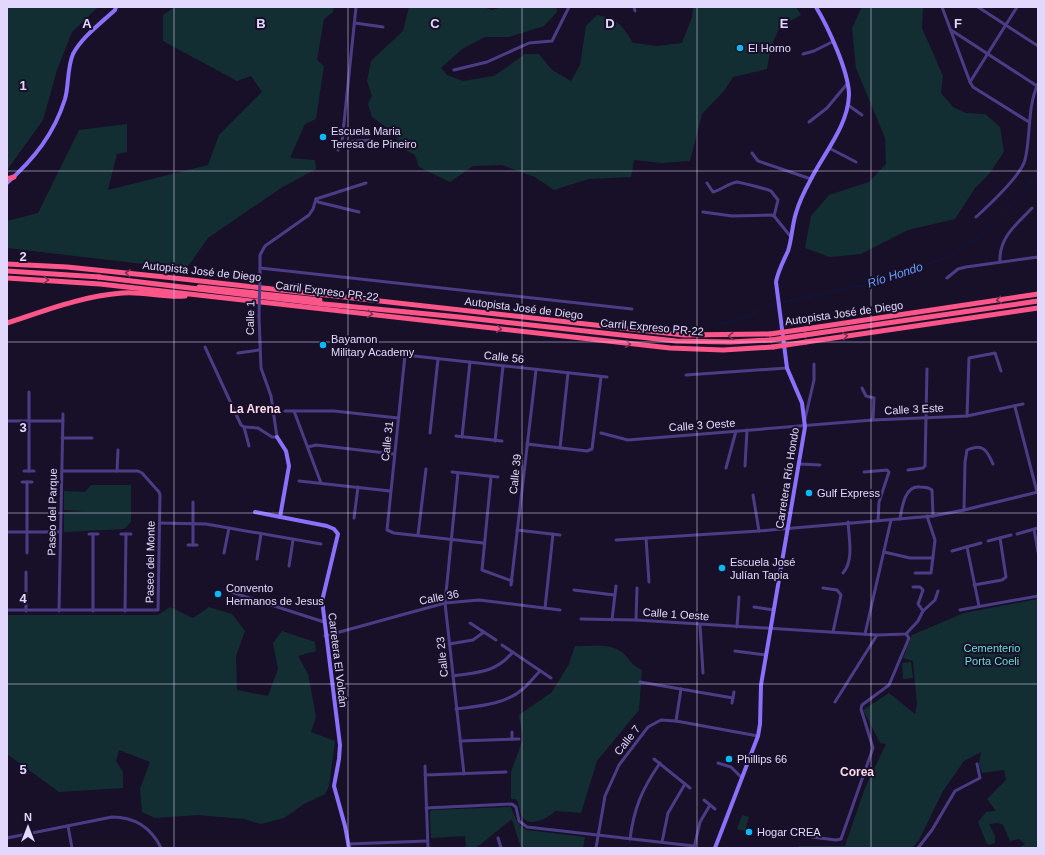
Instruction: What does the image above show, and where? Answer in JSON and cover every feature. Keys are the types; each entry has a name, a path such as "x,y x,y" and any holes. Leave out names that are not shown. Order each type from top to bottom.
{"highway":[{"path":"7,179 14,177"},
{"name":"Autopista José de Diego","path":"7,264 67,266 165,276 684,335 805,332 1038,294"},
{"name":"Carril Expreso PR-22","path":"7,271 98,276 324,304 676,341 730,342 771,340 805,332"},
{"name":"Autopista José de Diego","path":"7,278 100,284 670,348 722,350 773,347 1038,308"},
{"path":"7,323 69,303 104,295 129,292 176,297 198,295"},
{"path":"805,332 1038,301"}],"street":[{"path":"7,183 33,159 50,134 65,99 70,63 74,53 82,41 115,10 116,7"},
{"path":"338,150 342,142 356,7"},
{"path":"454,70 487,62 529,43 552,41 569,7"},
{"path":"634,7 635,11"},
{"name":"Carretera Río Hondo","path":"714,848 758,736 760,724 761,684 805,427 802,403 787,368 776,282 778,271 788,251 796,212 811,179 841,126 848,105 849,94 843,68 825,22 816,7"},
{"path":"942,7 973,87 1029,122"},
{"path":"978,7 1038,46"},
{"path":"970,82 1017,7"},
{"path":"355,22 383,28"},
{"path":"951,30 1037,85 1029,122 1025,162 999,196 976,217"},
{"path":"802,54 814,51 832,42"},
{"path":"809,122 827,108 847,84"},
{"path":"848,105 862,115"},
{"path":"342,142 373,140"},
{"path":"829,148 856,162"},
{"path":"752,153 758,161 811,179"},
{"path":"707,183 713,192 721,190 735,182 742,182 754,188 771,191 778,200 774,216"},
{"path":"316,199 366,183"},
{"path":"316,199 318,202 358,212"},
{"name":"Calle 1","path":"277,437 271,396 261,368 259,350 260,255 266,246 309,216 316,199"},
{"path":"1000,261 1000,251 1004,240 1032,208"},
{"path":"703,212 732,216 774,216"},
{"path":"774,216 791,237"},
{"path":"947,278 958,269 966,267 1000,261 1038,257"},
{"path":"260,268 632,309"},
{"path":"205,347 241,425 244,427 249,446"},
{"path":"238,353 259,350"},
{"name":"Calle 56","path":"396,354 607,377"},
{"path":"967,416 969,358 995,354 1000,371"},
{"name":"Calle 31","path":"405,355 387,530 394,533 418,535"},
{"path":"430,433 438,359"},
{"path":"462,437 470,362"},
{"path":"805,419 814,380 814,364"},
{"path":"495,441 503,366"},
{"path":"686,374 787,368"},
{"path":"908,470 923,468 925,466 927,369"},
{"name":"Calle 39","path":"511,586 536,370"},
{"path":"560,448 568,373"},
{"path":"527,444 587,451 592,449 601,377"},
{"path":"862,388 866,396 874,398 873,420"},
{"path":"29,471 29,394 34,396"},
{"name":"Calle 3 Este","path":"805,427 873,420 967,416 1023,404"},
{"path":"616,540 759,531 789,527 932,516 964,510 1038,492 1015,406"},
{"path":"285,411 334,411 398,418"},
{"path":"294,411 321,483"},
{"name":"Paseo del Parque","path":"59,611 63,414"},
{"path":"7,421 63,421"},
{"path":"244,427 258,428 272,437 277,437 286,451 289,466 280,517"},
{"name":"Calle 3 Oeste","path":"601,433 628,440 746,430 805,427"},
{"path":"745,466 746,430"},
{"path":"726,468 736,431"},
{"path":"456,436 502,441"},
{"path":"62,438 92,438"},
{"path":"308,446 316,445 394,454"},
{"path":"964,510 965,462 967,450 974,447 984,448 988,453 992,464"},
{"path":"117,471 118,450"},
{"path":"799,464 820,465"},
{"path":"426,469 418,535 483,543"},
{"path":"864,472 887,470 889,472 879,502 878,521"},
{"path":"24,471 34,471"},
{"name":"Paseo del Monte","path":"7,610 125,612 158,610 160,523 158,492 142,473 138,471 62,471"},
{"path":"452,472 498,477"},
{"name":"Calle 23","path":"458,473 445,603 464,774"},
{"path":"491,476 483,543 482,570 512,581"},
{"path":"299,481 390,491"},
{"path":"22,482 32,482"},
{"path":"26,553 27,482"},
{"path":"900,519 902,503 915,486 929,487 932,490 932,516"},
{"path":"354,518 358,487"},
{"path":"753,495 759,531"},
{"path":"188,545 195,545 193,502"},
{"name":"Carretera El Volcán","path":"255,512 328,526 338,534 323,597 325,636 340,745 334,786 349,846"},
{"path":"349,512 355,512"},
{"path":"915,573 931,573 935,540 927,516"},
{"path":"865,634 891,520"},
{"path":"843,573 848,567 849,560 848,522"},
{"path":"160,523 193,523 321,544"},
{"path":"224,553 229,528"},
{"path":"1017,534 1038,528"},
{"path":"1034,529 1038,552"},
{"path":"518,530 560,535"},
{"path":"7,532 60,532"},
{"path":"89,534 98,534"},
{"path":"93,534 93,611"},
{"path":"121,534 131,534"},
{"path":"125,612 126,534"},
{"path":"257,560 261,534"},
{"path":"545,608 553,534"},
{"path":"988,541 1011,536"},
{"path":"646,538 648,582"},
{"path":"974,585 1002,580 1006,577 1000,538"},
{"path":"289,566 293,540"},
{"path":"952,550 981,543"},
{"path":"967,547 978,606"},
{"path":"884,552 910,558 933,558"},
{"path":"26,572 26,611"},
{"path":"612,620 616,586"},
{"path":"913,587 920,587 923,590 918,604 923,611"},
{"path":"636,620 637,588"},
{"path":"823,588 837,590 841,595 833,632"},
{"path":"574,590 614,595"},
{"path":"812,837 836,840 841,838 873,748 860,709 862,704 889,685 909,638 906,634 918,621 923,611 935,600 938,591"},
{"path":"231,592 324,622"},
{"path":"960,610 1038,596"},
{"path":"737,627 739,597"},
{"name":"Calle 36","path":"325,636 445,603 479,600 560,610"},
{"path":"754,607 774,610"},
{"name":"Calle 1 Oeste","path":"581,619 636,620 877,635 906,634"},
{"path":"470,623 496,640"},
{"path":"700,625 703,673"},
{"path":"449,644 473,640 484,632"},
{"path":"835,702 877,635"},
{"path":"502,645 551,678"},
{"path":"735,651 766,655"},
{"path":"453,676 485,672 504,663 513,652"},
{"path":"456,709 489,704 508,698 523,689 540,671"},
{"path":"640,682 733,698"},
{"path":"648,683 648,689"},
{"path":"676,721 681,689"},
{"path":"732,703 734,692"},
{"name":"Calle 7","path":"596,848 597,835 605,796 619,765 648,727 660,720 676,721 758,736"},
{"path":"512,732 512,739"},
{"path":"460,741 519,739"},
{"path":"654,759 690,788"},
{"path":"630,839 633,816 640,796 646,783 660,763"},
{"path":"718,763 731,767 742,778"},
{"path":"918,848 932,830 955,792 980,778 977,764"},
{"path":"425,766 428,848"},
{"path":"425,775 506,772"},
{"path":"662,842 668,813 685,784"},
{"path":"704,800 715,809"},
{"path":"426,808 512,804 516,807 519,821 527,826 694,847 700,822 710,805"},
{"path":"7,838 112,818 125,818 143,824 156,837 161,848"},
{"path":"68,826 72,848"},
{"path":"498,838 501,848"},
{"path":"349,846 372,843 427,841"},
{"path":"372,843 372,848"}],"green space":[{"path":"7,7 98,7 72,32 57,70 43,120 7,170"},
{"path":"175,7 334,7 333,12 324,19 317,60 324,66 316,119 305,124 290,158 315,160 316,169 281,188 208,238 186,269 7,248 7,221 38,213 79,130 127,124 127,152 117,154 108,190 208,165 219,135 262,92 251,76 237,81 163,41 163,15"},
{"path":"409,7 483,7 492,10 503,7 556,7 557,12 544,26 509,37 485,37 462,49 441,68 447,75 463,81 494,76 525,54 539,54 552,70 571,81 580,65 586,26 597,15 615,21 619,24 633,43 657,46 682,43 692,17 693,7 796,7 801,15 780,27 771,46 767,69 733,77 724,91 702,114 690,161 662,163 634,160 631,177 588,179 554,190 535,177 502,165 473,166 450,182 419,167 415,155 398,146 397,135 372,117 368,104 372,96 367,81 371,61 403,31"},
{"path":"862,7 923,7 922,28 943,76 941,93 953,107 966,113 985,114 1000,127 1004,152 989,174 975,188 955,219 908,230 861,254 830,257 805,248 811,216 829,195 869,182 886,164 885,138 856,68 852,28"},
{"path":"91,485 131,485 131,522 124,529 64,532 64,512 85,511 64,510 64,491 85,492"},
{"name":"Cementerio Porta Coeli","path":"1038,599 1038,848 1018,848 1025,844 1019,839 1010,841 1003,825 998,823 989,824 995,836 995,843 989,845 986,842 978,822 986,812 996,811 987,799 1006,780 1004,770 982,773 979,764 981,752 964,761 943,791 919,840 912,848 797,848 799,846 845,846 865,788 886,744 880,743 863,710 889,693 915,714 917,704 913,661 903,658 912,635 964,613"},
{"path":"170,607 193,618 209,607 232,614 245,631 236,656 237,690 268,696 278,669 273,643 282,631 315,642 316,651 298,656 308,674 316,717 311,732 335,741 329,786 325,794 304,804 284,818 261,824 244,819 198,815 155,818 142,812 140,789 150,762 119,750 116,761 123,772 123,788 59,792 7,754 7,615 158,615"},
{"path":"575,646 607,646 619,650 634,665 642,670 639,710 597,761 581,813 556,811 543,819 532,822 528,821 524,819 521,814 516,799 511,799 511,772 523,739 519,715 552,692 569,664"},
{"path":"911,662 913,678 903,679 902,663"},
{"path":"511,807 518,823 523,828 527,830 585,837 583,848 521,848 512,819 475,848 466,848 465,836 431,838 430,812 432,810"},
{"path":"742,815 749,817 745,831 737,829"}],"waterway":[{"name":"Río Hondo","path":"779,303 878,282 945,258 982,236 1027,188 1038,171"},
{"name":"Río Hondo","path":"721,324 736,321 776,304"}],"place":[{"name":"El Horno","path":"740,48"},
{"name":"Escuela Maria Teresa de Pineiro","path":"323,137"},
{"name":"Bayamon Military Academy","path":"323,345"},
{"name":"Gulf Express","path":"809,493"},
{"name":"Escuela José Julían Tapia","path":"722,568"},
{"name":"Convento Hermanos de Jesus","path":"218,594"},
{"name":"Phillips 66","path":"729,759"},
{"name":"Hogar CREA","path":"749,832"}],"district":[{"name":"La Arena","path":"255,409"},
{"name":"Corea","path":"857,772"}]}
